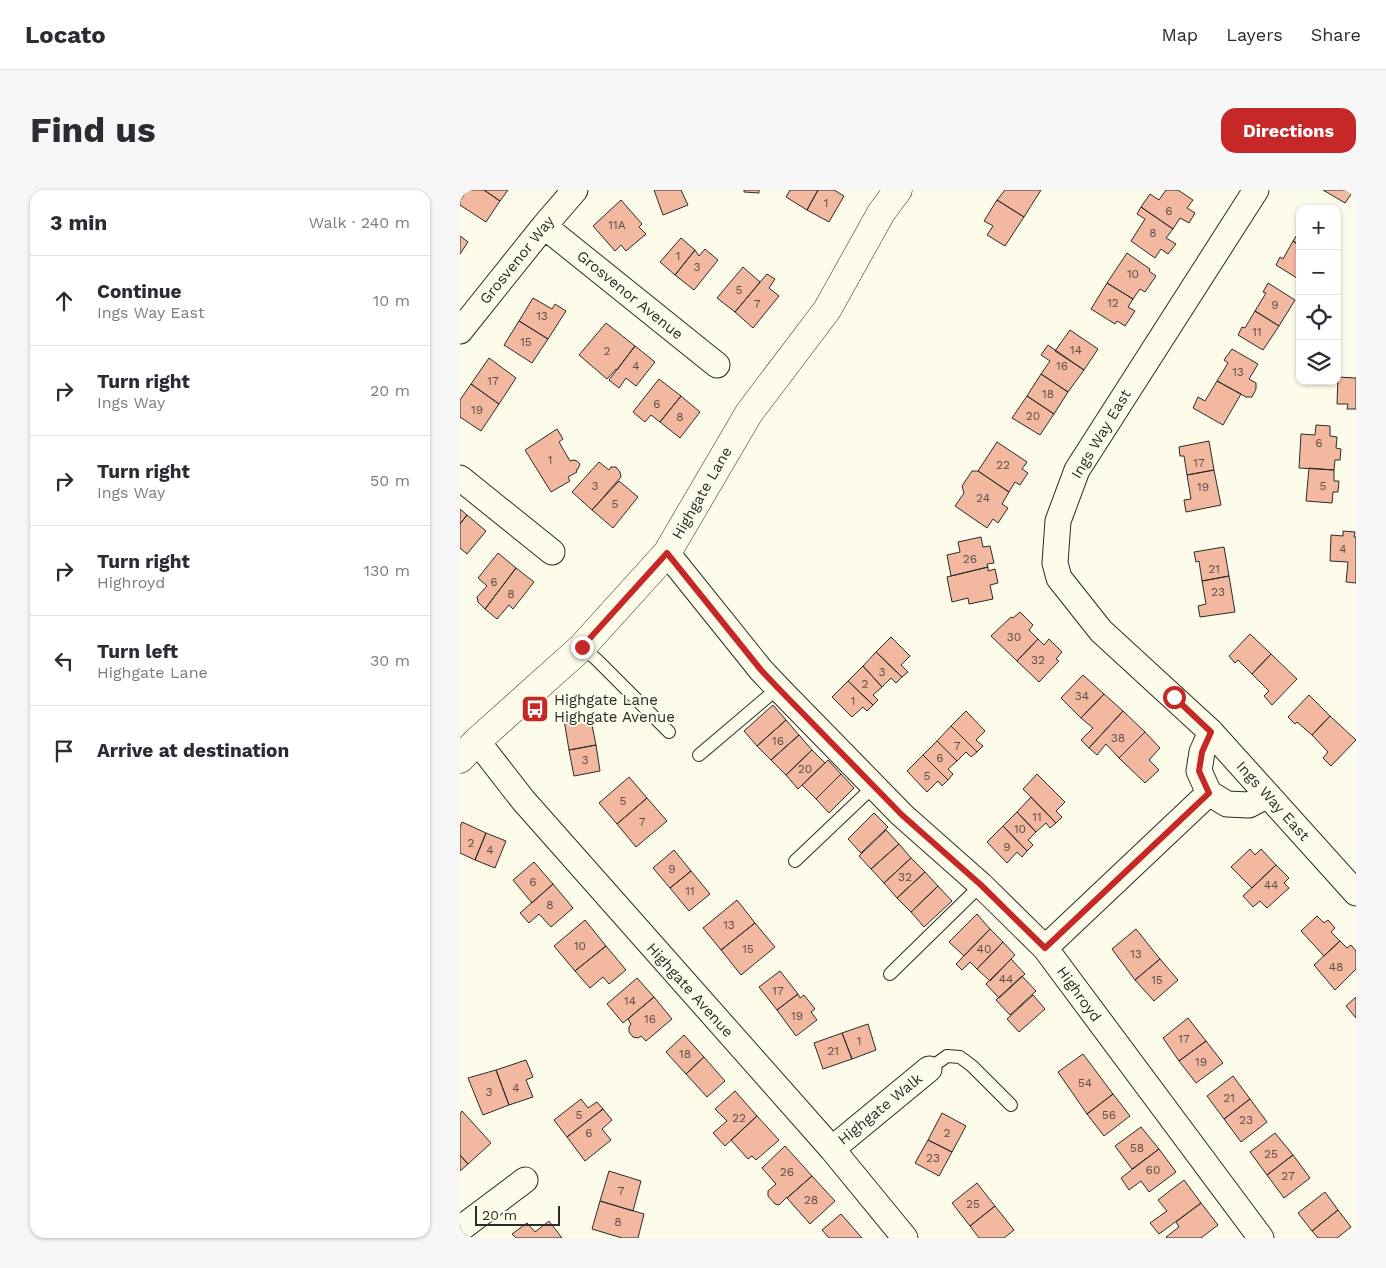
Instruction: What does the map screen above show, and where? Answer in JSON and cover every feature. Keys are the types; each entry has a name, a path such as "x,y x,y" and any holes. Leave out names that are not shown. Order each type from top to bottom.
{"street":[{"name":"Grosvenor Way","path":"460,331 575,190"},
{"name":"Ings Way East","path":"1256,190 1077,470 1058,521 1055,538 1055,563 1058,578 1101,631 1211,732 1356,893"},
{"name":"Highgate Lane","path":"468,750 582,647 667,553 749,413 827,310 894,191"},
{"name":"Grosvenor Avenue","path":"544,226 717,365"},
{"path":"460,478 552,552"},
{"name":"Highroyd","path":"667,553 761,670 778,688 902,815 981,885 1045,948 1261,1238"},
{"path":"1211,732 1202,752 1199,771 1209,793 1227,804 1249,805 1268,795"},
{"name":"Highgate Avenue","path":"468,750 523,800 832,1149 905,1238"},
{"path":"1045,948 1209,793"},
{"name":"Highgate Walk","path":"832,1149 929,1069"},
{"path":"460,1228 525,1180"}],"lane":[{"path":"582,647 669,732"},
{"path":"699,755 778,688"},
{"path":"795,860 874,786"},
{"path":"890,974 981,885"},
{"path":"929,1069 947,1056 960,1057 972,1066 1010,1105"}],"building":[{"path":"467,190 484,190 500,201 486,222 460,205 460,201"},
{"path":"484,190 508,190 500,201"},
{"path":"654,190 681,190 688,205 663,215"},
{"path":"744,190 759,190 759,193 744,192"},
{"path":"790,190 818,190 807,210 786,197"},
{"path":"818,190 834,190 844,196 829,222 807,210"},
{"path":"1005,190 1041,190 1024,217 997,200"},
{"path":"1166,190 1178,190 1193,200 1187,208 1195,213 1189,223 1180,218 1173,229 1141,207 1150,194 1159,200"},
{"path":"1323,190 1354,190 1345,203"},
{"path":"621,200 642,224 639,227 646,234 626,251 621,245 615,251 593,226"},
{"path":"997,200 1024,217 1005,246 987,235 993,226 984,221"},
{"path":"1141,207 1173,229 1166,238 1176,244 1168,254 1161,249 1155,258 1131,241 1145,219 1137,214"},
{"path":"460,236 468,242 460,254"},
{"path":"681,238 695,250 675,275 660,262"},
{"path":"1293,241 1296,243 1296,278 1276,265 1280,257 1283,259"},
{"path":"705,249 718,260 694,290 675,275 695,250 699,256"},
{"path":"1127,253 1150,269 1149,271 1156,276 1145,292 1140,289 1133,299 1107,283"},
{"path":"743,267 760,282 735,312 717,298"},
{"path":"767,274 775,279 769,288 779,296 753,328 735,312"},
{"path":"1107,283 1133,299 1128,307 1135,311 1125,326 1117,321 1115,324 1091,309"},
{"path":"1268,283 1295,300 1279,326 1255,311 1266,293 1263,292"},
{"path":"533,298 552,309 555,304 566,311 548,339 519,321"},
{"path":"1255,311 1279,326 1263,350 1238,335 1242,327 1245,328"},
{"path":"519,321 548,339 532,363 504,345"},
{"path":"606,323 635,346 617,370 607,379 579,355"},
{"path":"1070,330 1098,349 1084,370 1055,351"},
{"path":"1048,345 1084,370 1068,392 1041,374 1050,361 1041,355"},
{"path":"635,346 655,362 636,386 626,378 619,388 609,380"},
{"path":"1232,349 1258,364 1249,379 1256,383 1256,389 1252,397 1246,397 1217,381 1228,363 1224,360"},
{"path":"489,358 516,378 499,404 471,384"},
{"path":"1041,374 1068,392 1054,414 1027,396"},
{"path":"1341,377 1356,378 1356,409 1347,409 1348,404 1337,404 1338,385 1341,385"},
{"path":"659,379 681,396 660,422 651,415 645,422 633,412"},
{"path":"1217,381 1241,394 1223,425 1193,408 1198,397 1205,401"},
{"path":"471,384 499,404 481,431 460,417 460,400"},
{"path":"681,396 700,412 680,438 660,422"},
{"path":"1027,396 1054,414 1040,435 1012,418"},
{"path":"1316,425 1330,426 1330,436 1337,437 1336,448 1341,449 1340,460 1335,460 1334,470 1299,468 1301,434 1315,435"},
{"path":"557,429 563,439 559,442 570,461 574,460 580,464 576,470 577,472 568,477 570,481 551,492 525,450"},
{"path":"1209,441 1214,470 1187,475 1184,456 1180,456 1179,447"},
{"path":"997,442 1027,462 1022,469 1028,473 1020,485 1015,482 1009,492 978,471"},
{"path":"599,462 609,470 611,467 616,467 621,477 592,510 572,492"},
{"path":"1309,468 1334,470 1334,481 1339,481 1338,492 1333,492 1332,503 1306,501"},
{"path":"1214,470 1221,505 1186,512 1184,500 1191,499 1187,475"},
{"path":"972,471 978,471 1009,492 1002,504 1008,508 998,523 993,519 987,528 955,506 964,493 962,486"},
{"path":"619,481 638,497 613,528 592,510"},
{"path":"460,509 467,515 460,524"},
{"path":"467,515 486,531 467,554 460,548 460,524"},
{"path":"1343,531 1355,532 1356,583 1346,582 1348,562 1330,561 1331,535 1343,536"},
{"path":"981,537 983,547 990,546 994,563 987,564 988,567 951,576 947,555 960,552 958,542"},
{"path":"1224,547 1229,576 1202,581 1199,561 1196,562 1194,552"},
{"path":"498,553 516,568 485,609 478,602 477,597 487,586 478,578"},
{"path":"988,567 988,571 995,569 998,583 990,585 993,599 969,604 968,598 952,602 947,577"},
{"path":"516,568 534,582 513,609 509,605 497,619 485,609"},
{"path":"1229,576 1235,612 1200,617 1198,606 1206,604 1202,581"},
{"path":"1020,612 1033,625 1029,630 1038,639 1017,661 991,636 1011,617 1013,618"},
{"path":"1250,634 1271,654 1252,674 1238,660 1235,663 1229,656"},
{"path":"891,637 910,656 901,665 908,672 902,677 876,652"},
{"path":"1038,639 1044,645 1049,639 1062,652 1056,659 1059,661 1039,682 1017,661"},
{"path":"876,652 902,677 896,683 891,678 882,687 863,666"},
{"path":"1271,654 1297,679 1272,705 1264,696 1269,691 1252,674"},
{"path":"863,666 882,687 873,695 878,700 873,705 848,681"},
{"path":"1083,675 1104,694 1081,718 1061,698"},
{"path":"848,681 873,705 867,711 863,707 852,717 832,697"},
{"path":"1104,694 1123,711 1089,748 1081,740 1093,728 1081,718"},
{"path":"1309,695 1330,716 1312,735 1288,717"},
{"path":"773,705 786,720 757,746 744,731"},
{"path":"966,711 985,731 976,740 983,746 977,752 951,726"},
{"path":"1123,711 1145,732 1119,758 1106,744 1097,755 1089,748"},
{"path":"590,715 596,745 569,750 564,720"},
{"path":"1330,716 1356,740 1331,766 1323,758 1328,752 1312,735"},
{"path":"786,720 799,735 771,760 757,746"},
{"path":"951,726 977,752 971,757 966,752 957,761 937,741"},
{"path":"1145,732 1160,748 1149,760 1159,770 1145,783 1119,758"},
{"path":"799,735 812,750 786,775 771,760"},
{"path":"937,741 957,761 948,769 953,774 948,780 923,755"},
{"path":"596,745 600,771 574,776 569,750"},
{"path":"812,750 825,763 798,789 786,775"},
{"path":"923,755 948,780 942,786 938,781 927,792 907,771"},
{"path":"828,760 841,774 816,799 802,785"},
{"path":"841,774 854,788 829,813 816,799"},
{"path":"1037,774 1065,802 1056,811 1062,817 1056,823 1023,789"},
{"path":"629,777 647,798 617,824 599,803"},
{"path":"1031,797 1056,823 1050,828 1046,823 1036,832 1017,812"},
{"path":"647,798 667,821 636,847 617,824"},
{"path":"1017,812 1036,832 1028,840 1033,845 1027,851 1003,826"},
{"path":"874,813 888,827 861,853 848,839"},
{"path":"462,822 486,833 475,860 460,853 460,827"},
{"path":"1003,826 1027,851 1022,857 1017,852 1007,863 987,842"},
{"path":"886,830 899,844 871,869 859,856"},
{"path":"486,833 506,841 495,868 475,860"},
{"path":"899,844 911,858 884,883 871,869"},
{"path":"1250,849 1255,855 1261,849 1276,865 1252,888 1231,867"},
{"path":"674,850 691,871 670,888 653,868"},
{"path":"911,858 925,872 897,898 884,883"},
{"path":"534,862 553,884 532,903 513,880"},
{"path":"1276,865 1289,878 1284,883 1289,888 1267,908 1260,901 1253,907 1243,896"},
{"path":"691,871 710,894 689,911 670,888"},
{"path":"925,872 938,886 911,912 897,898"},
{"path":"553,884 573,908 551,927 539,914 529,923 520,913"},
{"path":"938,886 952,901 924,927 911,912"},
{"path":"737,900 755,923 721,950 703,928"},
{"path":"977,914 990,929 964,956 949,942"},
{"path":"1317,916 1324,923 1328,920 1335,928 1331,932 1340,941 1324,956 1301,931"},
{"path":"585,920 606,946 575,971 554,946"},
{"path":"755,923 775,947 741,975 721,950"},
{"path":"990,929 1003,942 977,969 970,962 962,970 956,964"},
{"path":"1136,929 1160,959 1135,980 1112,949"},
{"path":"1340,941 1347,948 1351,945 1356,951 1356,969 1335,990 1314,965"},
{"path":"1003,942 1015,955 990,981 977,969"},
{"path":"606,946 626,970 609,984 603,977 590,988 575,971"},
{"path":"1011,959 1025,974 999,998 986,984"},
{"path":"1160,959 1178,980 1154,1001 1135,980"},
{"path":"780,971 798,994 777,1010 759,987"},
{"path":"1022,976 1036,991 1010,1015 996,1000"},
{"path":"637,978 654,997 623,1023 607,1004"},
{"path":"798,994 800,998 804,995 815,1009 811,1012 817,1020 796,1036 777,1010"},
{"path":"1033,995 1045,1009 1019,1032 1007,1019"},
{"path":"654,997 672,1019 646,1041 641,1036 638,1038 633,1037 629,1032 631,1024 628,1019"},
{"path":"1356,997 1356,1018 1346,1006"},
{"path":"1188,1018 1206,1041 1179,1061 1163,1038"},
{"path":"868,1024 876,1050 852,1059 842,1033"},
{"path":"842,1033 852,1059 823,1069 814,1043"},
{"path":"684,1035 704,1057 686,1074 666,1052"},
{"path":"1206,1041 1223,1063 1196,1083 1179,1061"},
{"path":"1083,1054 1113,1094 1087,1114 1058,1072"},
{"path":"704,1057 725,1081 707,1097 686,1074"},
{"path":"526,1060 533,1077 526,1080 533,1097 509,1105 496,1070"},
{"path":"496,1070 509,1105 483,1115 468,1078"},
{"path":"1233,1076 1250,1099 1224,1119 1207,1096"},
{"path":"735,1091 757,1116 725,1146 713,1133 727,1121 715,1109"},
{"path":"1113,1094 1130,1116 1104,1136 1087,1114"},
{"path":"581,1099 588,1108 597,1102 603,1109 567,1137 554,1120"},
{"path":"1250,1099 1267,1122 1241,1142 1224,1119"},
{"path":"603,1109 612,1120 602,1129 611,1140 585,1161 567,1137"},
{"path":"462,1111 491,1143 468,1164 460,1155 460,1114"},
{"path":"942,1113 966,1126 952,1152 928,1140"},
{"path":"757,1116 779,1140 756,1160 752,1156 748,1159 731,1140"},
{"path":"1141,1127 1159,1149 1132,1169 1115,1146"},
{"path":"1275,1133 1293,1155 1267,1175 1250,1152"},
{"path":"928,1140 952,1152 939,1176 915,1163"},
{"path":"785,1146 812,1176 779,1205 775,1204 768,1196 768,1191 776,1184 762,1168"},
{"path":"1159,1149 1176,1172 1149,1192 1141,1181 1129,1190 1121,1178"},
{"path":"460,1155 468,1164 460,1171"},
{"path":"1293,1155 1310,1178 1284,1198 1267,1175"},
{"path":"609,1171 641,1181 633,1211 600,1201"},
{"path":"812,1176 835,1201 810,1224 787,1198"},
{"path":"1184,1180 1201,1203 1159,1234 1150,1223 1167,1211 1158,1200"},
{"path":"977,1183 995,1206 970,1226 952,1203"},
{"path":"1325,1192 1338,1210 1312,1231 1298,1213"},
{"path":"600,1201 644,1214 638,1238 622,1238 592,1229"},
{"path":"1201,1203 1218,1225 1201,1238 1166,1237 1179,1227 1176,1222"},
{"path":"995,1206 1014,1230 1004,1238 979,1238 970,1226"},
{"path":"1338,1210 1351,1227 1337,1238 1318,1238 1312,1231"},
{"path":"841,1214 862,1238 829,1238 822,1230"},
{"path":"549,1221 562,1238 516,1238 512,1234 527,1223 535,1232"}],"place":[{"name":"Highgate Lane Highgate Avenue","path":"535,709"}],"route":[{"path":"582,647 667,553 761,670 778,688 902,815 981,885 1045,948 1209,793 1199,771 1202,752 1211,732 1174,697"}]}
